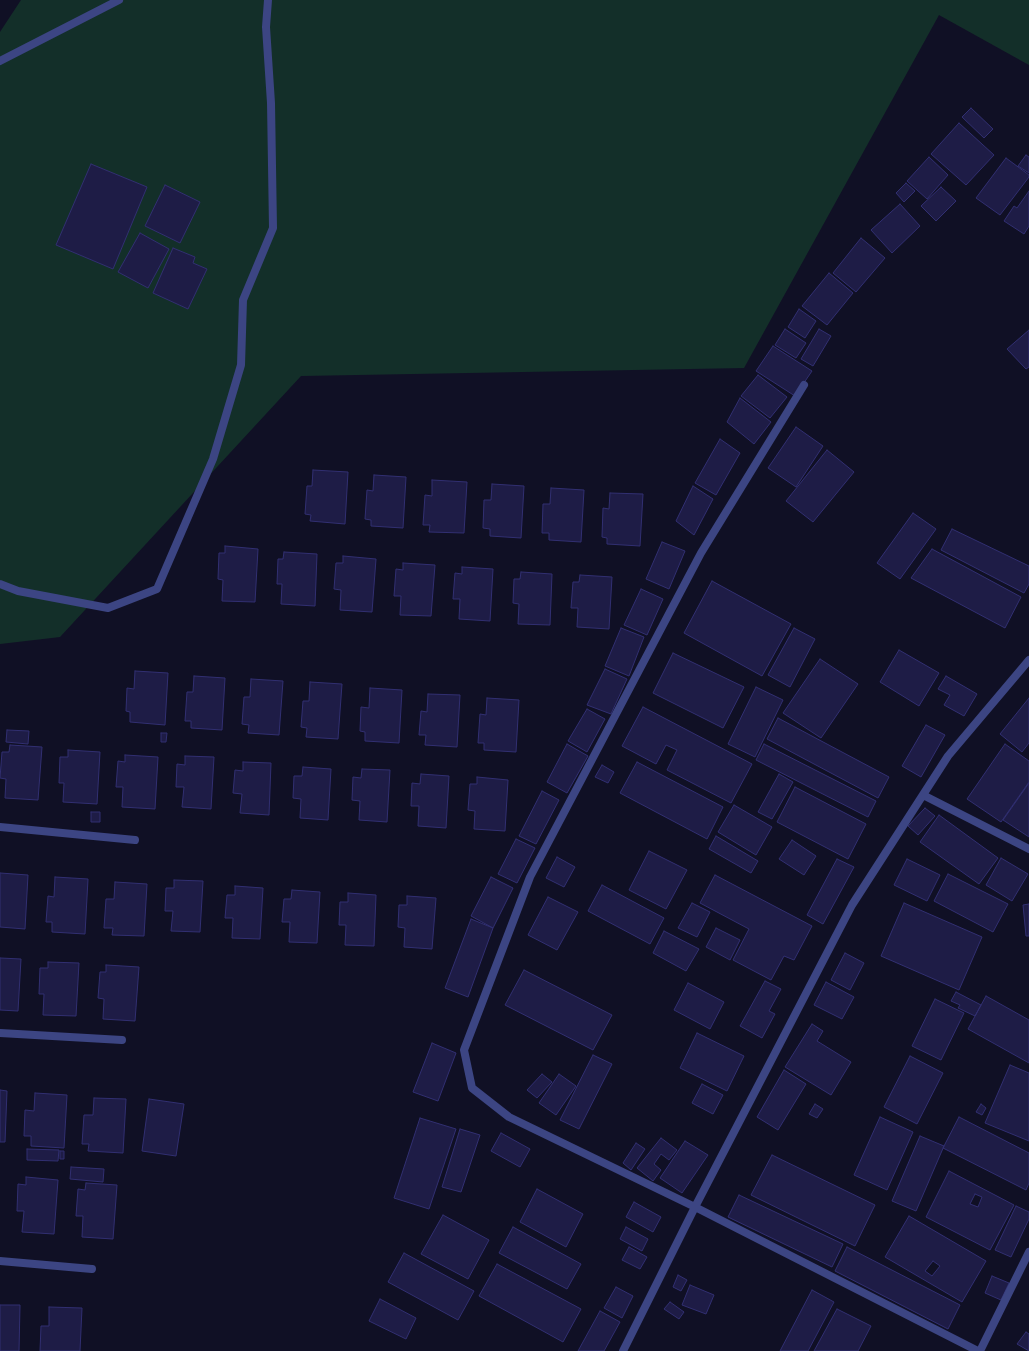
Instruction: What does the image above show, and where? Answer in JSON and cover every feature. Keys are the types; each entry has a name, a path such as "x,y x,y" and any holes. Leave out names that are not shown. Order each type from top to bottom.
{"street":[{"path":"0,61 119,0"},
{"path":"0,584 18,591 108,608 157,589 213,459 241,365 243,300 273,228 271,103 266,27 268,0"},
{"path":"804,385 701,553 530,877 464,1050 472,1088 509,1117 695,1207 979,1351 1029,1252"},
{"path":"623,1351 695,1207 852,905 948,756 1029,660"},
{"path":"923,795 1029,849"},
{"path":"0,827 135,840"},
{"path":"0,1032 122,1040"},
{"path":"0,1261 92,1269"}],"green space":[{"path":"21,0 1029,0 1029,65 939,15 744,368 301,376 60,637 0,644 0,32"}],"building":[{"path":"971,108 993,129 984,138 962,117"},
{"path":"959,123 994,155 966,185 931,154"},
{"path":"1026,155 1029,157 1029,173 1018,166"},
{"path":"929,157 948,175 927,199 907,181"},
{"path":"1006,158 1029,175 1029,177 1000,215 976,198"},
{"path":"91,164 147,187 113,269 56,245"},
{"path":"906,183 915,191 904,202 896,193"},
{"path":"165,185 200,202 180,243 145,226"},
{"path":"941,187 956,201 936,221 921,206"},
{"path":"1029,191 1029,226 1024,234 1004,221 1014,206 1017,208"},
{"path":"900,204 920,226 892,253 871,230"},
{"path":"140,233 169,249 148,288 118,272"},
{"path":"861,238 885,258 856,292 833,273"},
{"path":"173,248 195,257 193,263 207,269 188,309 153,293"},
{"path":"829,273 853,293 827,325 802,306"},
{"path":"799,309 816,321 805,338 788,327"},
{"path":"785,329 806,343 796,358 775,345"},
{"path":"819,329 831,336 813,366 801,359"},
{"path":"1029,330 1029,367 1026,369 1007,349"},
{"path":"773,346 812,371 795,396 756,371"},
{"path":"758,375 787,397 770,418 741,396"},
{"path":"740,398 771,422 754,444 727,422"},
{"path":"796,427 823,446 796,487 768,468"},
{"path":"720,439 740,453 716,495 695,483"},
{"path":"827,450 854,472 813,522 786,501"},
{"path":"313,470 348,472 345,524 310,521 311,515 305,514 307,486 312,486"},
{"path":"374,475 406,477 403,528 371,526 371,520 365,519 367,490 373,491"},
{"path":"432,480 467,482 464,533 429,532 430,525 423,525 425,495 432,496"},
{"path":"492,484 524,486 521,538 490,536 490,529 483,528 484,500 491,500"},
{"path":"693,486 713,499 694,535 676,521"},
{"path":"551,488 584,490 581,542 549,540 549,533 542,533 543,504 550,504"},
{"path":"610,493 643,494 640,546 607,544 607,538 602,537 603,508 609,509"},
{"path":"913,513 936,529 900,579 877,563"},
{"path":"952,529 1029,566 1029,584 1024,593 941,550"},
{"path":"662,542 685,551 669,589 646,579"},
{"path":"225,546 258,549 255,602 222,601 223,580 218,579 219,553 225,553"},
{"path":"932,549 1021,597 1005,628 911,578"},
{"path":"284,552 317,554 315,606 281,604 282,584 277,584 278,559 283,559"},
{"path":"343,556 376,559 372,612 340,610 341,590 334,589 336,563 343,563"},
{"path":"403,563 435,565 431,616 400,615 401,596 394,596 396,569 403,570"},
{"path":"462,567 493,569 490,621 459,619 460,599 453,599 455,573 462,574"},
{"path":"521,572 552,574 550,625 518,624 519,604 513,603 514,579 520,579"},
{"path":"580,575 612,577 609,629 577,627 578,608 571,608 573,582 579,582"},
{"path":"712,581 791,624 762,676 684,633"},
{"path":"641,589 663,599 647,635 624,625"},
{"path":"621,628 644,637 629,676 605,666"},
{"path":"794,628 815,639 790,687 768,675"},
{"path":"899,650 939,673 919,706 880,682"},
{"path":"673,653 744,687 723,728 653,693"},
{"path":"820,659 858,684 821,738 783,713"},
{"path":"605,669 627,679 611,714 587,705"},
{"path":"135,671 168,673 165,725 130,722 130,712 126,711 127,688 134,689"},
{"path":"194,676 225,678 222,730 191,728 191,721 185,721 187,692 193,692"},
{"path":"946,676 977,694 964,716 944,705 950,695 938,689"},
{"path":"251,679 283,681 279,735 248,733 249,725 242,724 244,697 250,697"},
{"path":"310,682 342,684 338,739 306,737 307,728 301,727 303,701 309,701"},
{"path":"756,687 783,700 755,757 728,744"},
{"path":"370,688 402,690 399,743 365,741 365,732 360,731 361,707 369,708"},
{"path":"428,694 460,695 457,747 425,745 426,735 419,735 421,711 427,712"},
{"path":"487,698 519,700 516,752 484,750 484,743 478,743 480,714 486,715"},
{"path":"1029,698 1029,743 1022,752 1000,734"},
{"path":"643,707 752,764 731,803 667,770 677,750 666,745 656,764 622,746"},
{"path":"587,709 605,719 587,752 568,741"},
{"path":"778,718 889,777 878,798 767,739"},
{"path":"926,725 945,735 921,777 902,766"},
{"path":"7,730 29,731 28,744 6,742"},
{"path":"161,733 167,733 166,742 161,742"},
{"path":"567,744 588,756 567,793 547,782"},
{"path":"764,744 876,801 868,817 756,760"},
{"path":"1005,744 1029,761 1029,782 1001,822 967,799"},
{"path":"10,745 42,747 38,800 5,798 6,779 0,778 2,752 9,752"},
{"path":"68,750 100,752 97,804 63,802 64,783 59,783 60,757 68,757"},
{"path":"125,755 158,757 155,809 122,807 123,787 116,787 118,761 125,762"},
{"path":"185,756 214,757 211,809 182,807 184,787 176,787 177,764 185,765"},
{"path":"243,762 271,763 269,815 240,813 242,794 233,793 235,770 243,771"},
{"path":"637,762 723,807 707,839 620,793"},
{"path":"602,765 614,772 608,783 595,777"},
{"path":"303,767 331,769 328,820 300,818 301,799 293,798 294,776 302,776"},
{"path":"362,769 390,770 387,822 359,820 360,801 352,800 353,777 361,778"},
{"path":"421,774 449,776 446,828 418,826 419,806 411,806 412,783 420,784"},
{"path":"779,774 793,782 772,819 758,812"},
{"path":"477,777 508,780 505,831 474,829 475,811 468,810 470,784 477,784"},
{"path":"1029,783 1029,837 1003,820"},
{"path":"795,787 866,824 848,859 777,822"},
{"path":"542,791 559,800 536,844 519,836"},
{"path":"734,805 772,827 756,855 718,832"},
{"path":"925,808 935,816 918,835 908,826"},
{"path":"91,812 100,812 100,822 91,822"},
{"path":"939,815 998,858 979,884 920,842"},
{"path":"716,836 758,861 751,873 709,849"},
{"path":"516,839 535,848 517,883 498,874"},
{"path":"792,840 816,856 804,875 779,859"},
{"path":"649,851 687,870 666,909 629,890"},
{"path":"557,857 575,867 564,887 546,878"},
{"path":"1001,858 1028,874 1012,901 986,885"},
{"path":"837,859 854,867 823,924 807,915"},
{"path":"907,859 940,875 927,901 894,885"},
{"path":"0,873 28,875 25,929 0,927"},
{"path":"948,874 1008,904 993,932 934,901"},
{"path":"715,875 812,926 794,960 784,956 771,980 733,960 749,929 700,903"},
{"path":"55,877 88,879 85,934 52,932 52,922 46,922 48,896 54,897"},
{"path":"491,877 513,888 493,928 471,916"},
{"path":"174,880 203,881 200,932 171,931 173,911 165,911 166,888 174,888"},
{"path":"115,882 147,884 144,936 112,935 113,928 104,928 106,899 114,899"},
{"path":"602,885 664,918 650,944 588,911"},
{"path":"235,886 263,888 260,939 232,938 233,918 225,918 227,895 235,895"},
{"path":"292,890 320,892 317,943 289,942 290,922 282,922 284,899 291,899"},
{"path":"348,893 376,895 374,946 345,945 346,925 339,925 340,902 348,902"},
{"path":"407,896 436,898 432,949 404,947 405,928 398,927 399,905 407,905"},
{"path":"548,897 578,912 557,950 528,935"},
{"path":"692,903 710,912 697,937 678,928"},
{"path":"904,903 982,937 959,990 881,956"},
{"path":"1029,904 1029,936 1026,936 1023,905"},
{"path":"471,919 493,928 468,997 445,988"},
{"path":"716,928 740,940 730,960 706,947"},
{"path":"664,931 699,949 686,971 653,953"},
{"path":"845,953 864,963 850,990 831,980"},
{"path":"0,958 21,959 18,1011 0,1010"},
{"path":"48,962 79,963 76,1016 43,1015 44,994 39,994 40,968 48,968"},
{"path":"106,965 139,967 135,1021 103,1019 104,999 98,998 100,972 106,972"},
{"path":"524,970 612,1015 593,1050 505,1005"},
{"path":"765,981 781,989 769,1011 775,1014 762,1038 740,1026"},
{"path":"826,982 854,997 842,1019 814,1005"},
{"path":"688,983 724,1002 710,1029 674,1010"},
{"path":"956,992 981,1005 975,1016 958,1008 960,1005 951,1001"},
{"path":"986,996 1029,1020 1029,1063 968,1029"},
{"path":"935,999 964,1013 941,1060 912,1046"},
{"path":"812,1024 823,1031 817,1041 851,1062 831,1095 785,1067"},
{"path":"697,1033 744,1056 727,1091 680,1068"},
{"path":"432,1043 456,1053 438,1101 413,1092"},
{"path":"593,1055 612,1064 579,1129 560,1120"},
{"path":"910,1056 943,1073 917,1124 884,1107"},
{"path":"1010,1065 1029,1073 1029,1141 985,1123"},
{"path":"784,1070 806,1084 778,1130 757,1117"},
{"path":"542,1074 552,1082 537,1098 527,1090"},
{"path":"559,1074 576,1086 556,1115 539,1103"},
{"path":"702,1084 723,1095 713,1114 692,1103"},
{"path":"0,1090 7,1091 5,1142 0,1142"},
{"path":"35,1093 67,1095 64,1148 31,1146 31,1136 24,1136 25,1110 34,1111"},
{"path":"94,1098 126,1099 123,1153 88,1151 89,1144 82,1144 84,1115 93,1115"},
{"path":"149,1099 184,1104 176,1156 142,1151"},
{"path":"815,1104 823,1109 817,1118 809,1114"},
{"path":"981,1104 986,1108 982,1115 976,1112"},
{"path":"880,1117 913,1132 887,1190 854,1175"},
{"path":"959,1117 1029,1153 1029,1183 1026,1190 943,1148"},
{"path":"420,1118 456,1129 429,1209 394,1198"},
{"path":"460,1129 480,1135 461,1192 442,1187"},
{"path":"501,1133 530,1149 520,1167 491,1151"},
{"path":"920,1136 944,1146 916,1211 892,1201"},
{"path":"661,1138 677,1150 669,1160 661,1154 654,1164 661,1170 653,1181 637,1168"},
{"path":"685,1141 708,1155 682,1193 660,1178"},
{"path":"636,1143 645,1149 631,1170 623,1163"},
{"path":"27,1149 59,1150 58,1161 27,1160"},
{"path":"60,1151 64,1151 64,1159 60,1159"},
{"path":"772,1155 875,1205 855,1246 751,1195"},
{"path":"71,1167 104,1169 103,1182 70,1179"},
{"path":"949,1171 1014,1205 990,1250 926,1217","holes":["975,1194 982,1197 978,1207 970,1204"]},
{"path":"26,1177 58,1180 54,1234 22,1232 24,1211 17,1211 18,1184 26,1185"},
{"path":"86,1183 117,1185 113,1239 82,1237 83,1216 76,1216 78,1189 85,1190"},
{"path":"537,1189 583,1214 566,1247 520,1222"},
{"path":"739,1195 843,1244 832,1267 728,1217"},
{"path":"634,1202 661,1217 653,1232 626,1217"},
{"path":"1016,1206 1029,1212 1029,1219 1011,1257 995,1250"},
{"path":"443,1215 489,1240 468,1279 421,1254"},
{"path":"909,1216 986,1261 962,1302 885,1257","holes":["933,1261 940,1266 932,1276 925,1271"]},
{"path":"513,1227 581,1264 567,1289 499,1253"},
{"path":"626,1227 648,1239 642,1251 620,1239"},
{"path":"629,1247 647,1257 640,1269 622,1260"},
{"path":"847,1247 960,1305 948,1329 835,1271"},
{"path":"404,1253 474,1291 458,1320 388,1282"},
{"path":"497,1264 581,1309 563,1342 479,1296"},
{"path":"678,1275 687,1280 681,1291 673,1287"},
{"path":"992,1276 1009,1283 1001,1300 985,1293"},
{"path":"690,1285 714,1295 706,1314 682,1305"},
{"path":"616,1287 633,1296 622,1318 604,1308"},
{"path":"812,1290 834,1302 808,1351 780,1351"},
{"path":"380,1299 416,1318 406,1339 369,1321"},
{"path":"670,1302 684,1312 679,1319 664,1309"},
{"path":"0,1305 20,1305 19,1351 0,1351"},
{"path":"49,1307 82,1308 80,1351 40,1351 41,1326 49,1326"},
{"path":"837,1309 871,1326 858,1351 814,1351"},
{"path":"600,1311 620,1322 604,1351 578,1351"},
{"path":"1026,1332 1029,1334 1029,1351 1017,1344"}]}
